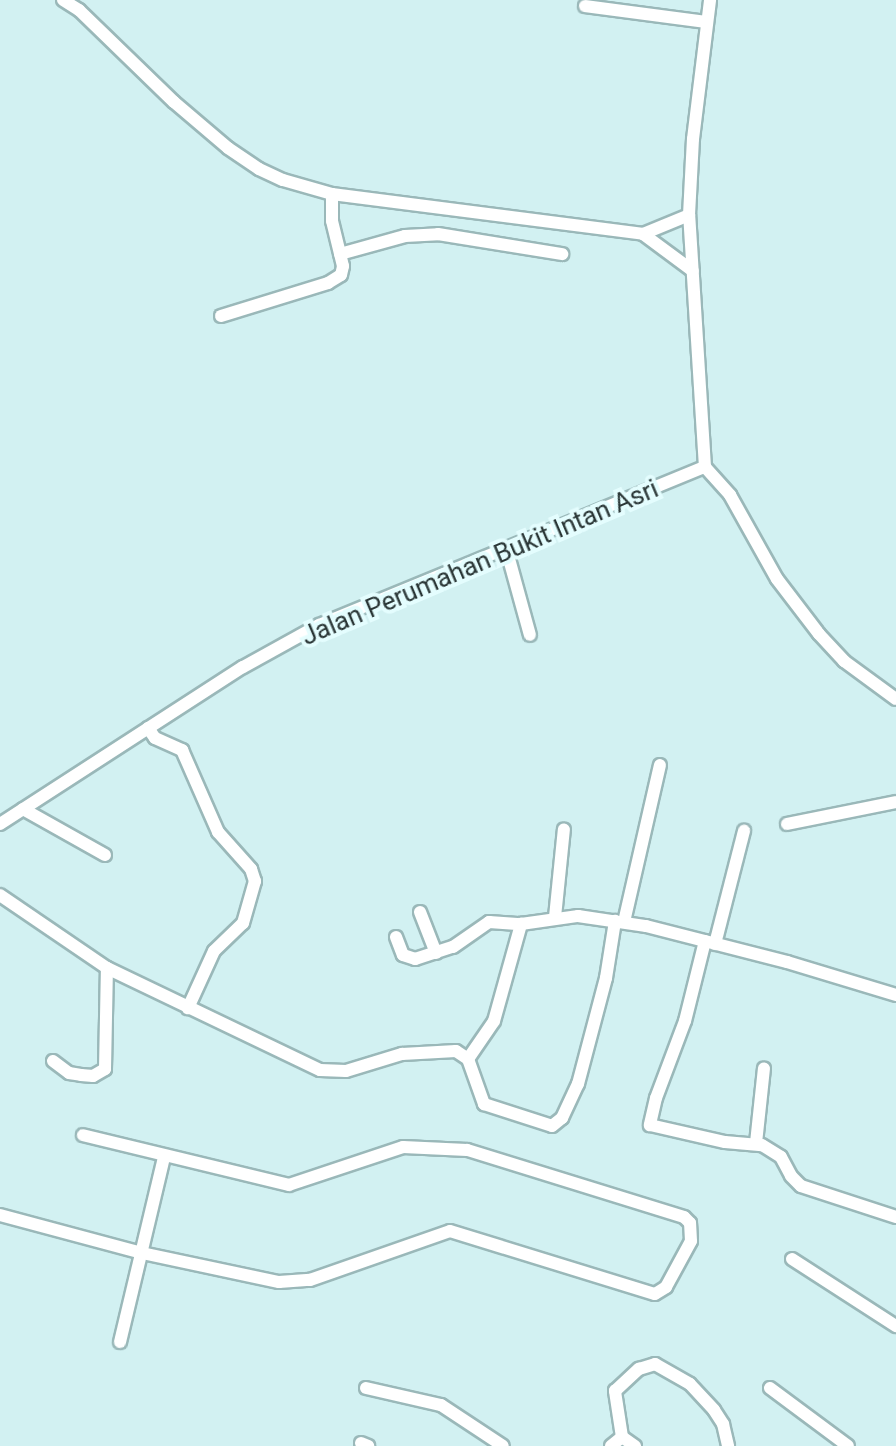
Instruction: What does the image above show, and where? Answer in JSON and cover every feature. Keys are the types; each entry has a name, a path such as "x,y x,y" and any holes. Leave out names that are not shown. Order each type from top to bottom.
{"street":[{"path":"63,0 80,5 174,102 228,148 259,169 332,194 468,214 643,234 689,215"},
{"path":"710,0 689,215 705,467 730,495 777,579 819,634 844,661 891,695 896,683"},
{"path":"585,6 706,22"},
{"path":"221,316 334,281 343,269 330,210 332,194"},
{"path":"466,237 468,214"},
{"path":"643,234 693,271"},
{"path":"340,254 405,236 466,237 562,254"},
{"name":"Jalan Perumahan Bukit Intan Asri","path":"0,824 57,791 243,667 319,625 705,467"},
{"path":"506,548 530,635"},
{"path":"148,728 155,738 184,752 218,832 251,869 255,881 243,923 214,951 188,1008"},
{"path":"0,895 107,968 320,1070 346,1071 379,1058 428,1051 456,1051 468,1059 479,1097 487,1106 543,1124 560,1122 578,1084 660,765"},
{"path":"787,824 896,802"},
{"path":"23,809 105,855"},
{"path":"555,917 564,829"},
{"path":"744,831 650,1125 725,1142 756,1143 778,1154 795,1181 807,1189 896,1217"},
{"path":"420,912 436,953"},
{"path":"396,937 406,958 453,947 485,923 521,924 555,917 619,922 710,942 896,995"},
{"path":"468,1059 497,1013 521,924"},
{"path":"53,1061 69,1073 81,1075 93,1076 105,1069 107,968"},
{"path":"756,1143 764,1068"},
{"path":"0,1215 142,1253 245,1276 293,1282 454,1232 655,1294 666,1287 691,1241 690,1223 684,1217 527,1167 445,1147 421,1145 389,1150 289,1185 83,1135"},
{"path":"120,1342 164,1157"},
{"path":"792,1259 896,1326"},
{"path":"635,1446 622,1437 615,1391 639,1369 655,1364 690,1384 714,1410 723,1424 728,1446"},
{"path":"366,1388 441,1405 503,1446"},
{"path":"770,1388 848,1446"},
{"path":"611,1446 622,1437"}]}
